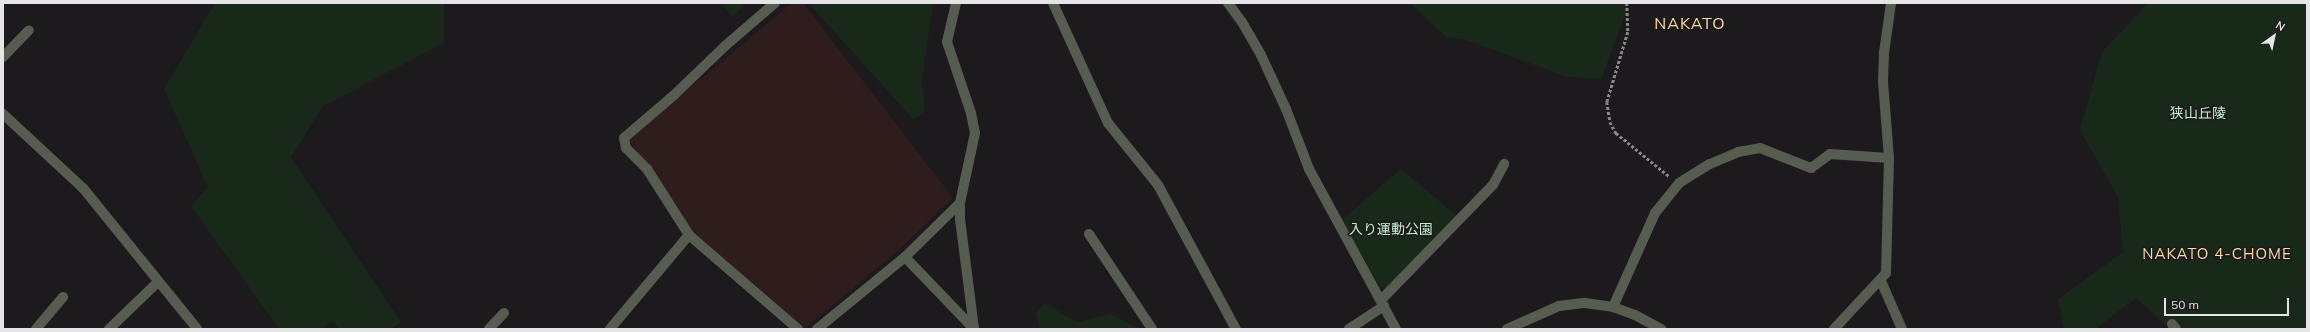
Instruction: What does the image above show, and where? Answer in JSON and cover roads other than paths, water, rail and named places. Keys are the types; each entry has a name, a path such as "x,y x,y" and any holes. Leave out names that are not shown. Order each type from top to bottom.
{"street":[{"path":"775,3 725,46 674,95 624,138 626,148 647,169 690,236 798,329"},
{"path":"956,3 947,42 971,113 974,133 960,203 960,219 974,329"},
{"path":"1053,3 1108,123 1158,186 1236,329"},
{"path":"1228,3 1246,27 1262,55 1286,109 1309,169 1396,329"},
{"path":"1834,329 1881,281 1886,273 1889,158 1883,82 1884,53 1891,3"},
{"path":"3,56 29,30"},
{"path":"3,114 83,188 197,329"},
{"path":"1613,307 1655,213 1679,183 1710,164 1738,152 1760,148 1811,168 1830,154 1889,158"},
{"path":"1349,329 1383,303 1493,185 1504,164"},
{"path":"1493,185 1504,183"},
{"path":"817,329 905,257 960,203"},
{"path":"1089,234 1152,329"},
{"path":"610,329 690,236"},
{"path":"905,257 974,329"},
{"path":"1881,281 1902,329"},
{"path":"109,329 158,282"},
{"path":"36,329 64,297"},
{"path":"1507,329 1559,306 1585,303 1613,307 1635,315 1661,329"},
{"path":"489,329 504,313"}],"district":[{"name":"NAKATO","path":"1690,23"},
{"name":"NAKATO 4-CHOME","path":"2217,254"}],"park label":[{"name":"狭山丘陵","path":"2198,113"},
{"name":"入り運動公園","path":"1391,229"}]}
